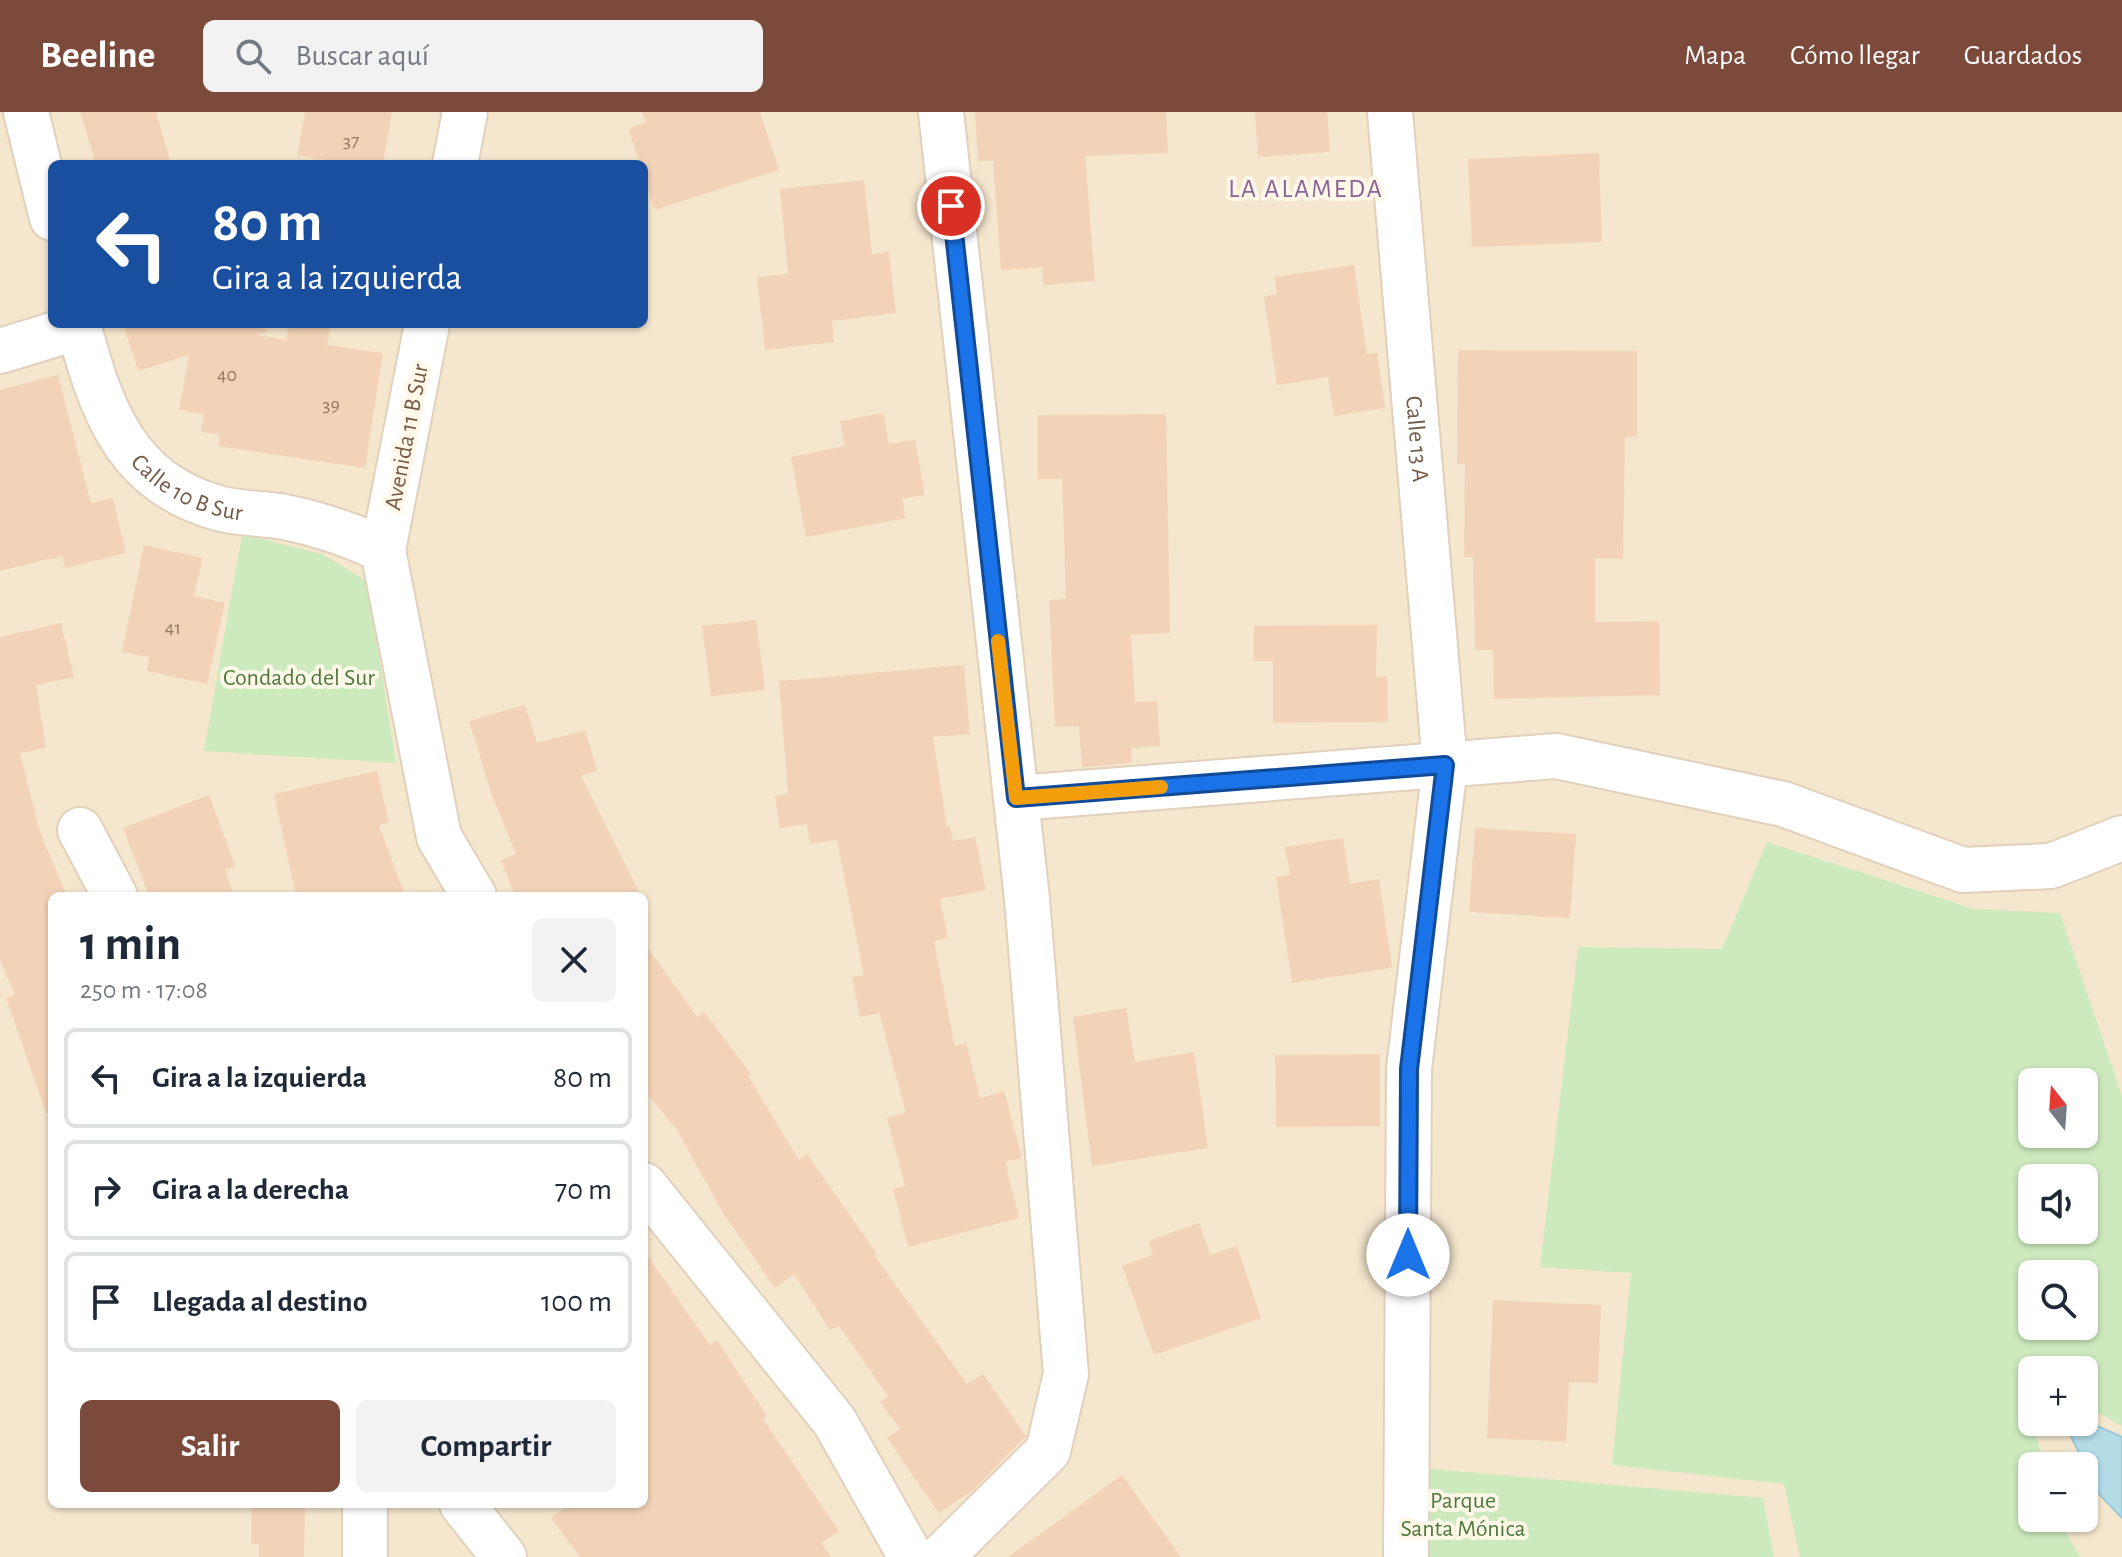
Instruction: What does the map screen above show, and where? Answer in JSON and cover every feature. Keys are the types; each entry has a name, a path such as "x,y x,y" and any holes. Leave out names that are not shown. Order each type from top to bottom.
{"street":[{"path":"26,112 48,202"},
{"path":"456,160 465,112"},
{"path":"941,112 1016,798 1066,1374 1048,1451 941,1557"},
{"name":"Calle 13 A","path":"1390,112 1445,765 1409,1069 1406,1557"},
{"path":"0,351 73,328"},
{"name":"Calle 10 B Sur","path":"80,328 96,388 116,434 168,489 219,508 287,518 353,535 383,550"},
{"name":"Avenida 11 B Sur","path":"383,550 426,328"},
{"path":"383,550 439,837 472,892"},
{"path":"1016,798 1556,756 1783,804 1963,870 2051,866 2122,838"},
{"path":"80,830 113,892"},
{"path":"648,1190 835,1422 911,1557"},
{"path":"365,1508 365,1557"},
{"path":"465,1508 504,1557"}],"shaded area":[{"path":"0,112 2122,112 2122,1557 0,1557"}],"green space":[{"name":"Condado del Sur","path":"242,534 322,554 367,581 396,763 204,751"},
{"path":"1767,842 1974,909 2060,913 2122,1096 2122,1426 2098,1413 2098,1356 2018,1356 2018,1436 2036,1436 2040,1452 2018,1452 2018,1532 2066,1532 2080,1557 1800,1557 1784,1484 1612,1465 1631,1273 1540,1267 1578,947 1722,949"},
{"name":"Parque Santa Mónica","path":"1421,1468 1763,1498 1774,1557 1421,1557"}],"water":[{"path":"2098,1426 2122,1437 2122,1518 2098,1492 2098,1452 2079,1452 2071,1436 2098,1436"}],"building":[{"path":"80,112 156,112 170,160 95,160"},
{"path":"305,112 392,112 384,160 324,160 297,155"},
{"path":"642,112 760,112 779,170 655,210 648,189 648,160 639,160 628,129 646,122"},
{"path":"975,112 1166,112 1168,153 1085,156 1095,281 1043,285 1042,267 1001,270 993,161 978,161"},
{"path":"1255,112 1327,112 1330,152 1258,157"},
{"path":"1599,153 1602,242 1472,247 1468,159"},
{"path":"864,180 872,254 889,252 896,313 832,321 834,342 765,350 757,277 788,274 780,189"},
{"path":"1354,265 1367,354 1377,353 1385,408 1334,416 1328,377 1277,385 1264,296 1277,294 1274,277"},
{"path":"124,328 265,328 266,332 257,335 286,340 288,328 330,328 327,345 383,353 365,468 218,446 220,435 201,432 204,414 179,410 189,355 138,371"},
{"path":"1458,350 1637,351 1637,437 1625,437 1623,559 1595,558 1595,622 1659,621 1660,695 1494,699 1493,650 1475,650 1473,557 1464,557 1465,464 1457,464"},
{"path":"58,375 91,503 113,498 126,553 65,568 62,556 0,571 0,390"},
{"path":"883,413 889,444 915,440 925,495 902,499 906,518 806,537 791,457 845,446 840,421"},
{"path":"1166,414 1170,633 1131,635 1135,702 1157,701 1160,746 1131,748 1132,763 1082,767 1079,726 1055,727 1049,600 1066,599 1062,479 1038,479 1038,415"},
{"path":"144,545 203,558 194,596 225,603 207,684 147,671 149,657 122,652"},
{"path":"756,620 765,690 711,696 702,626"},
{"path":"61,623 74,677 36,685 46,748 20,753 40,832 65,892 48,892 46,1113 6,998 15,995 0,960 0,637"},
{"path":"1377,625 1376,677 1387,676 1388,722 1273,723 1273,661 1254,661 1254,626"},
{"path":"964,665 970,734 933,737 947,827 950,826 953,841 975,837 986,890 940,899 948,938 934,941 955,1046 966,1043 980,1098 1004,1091 1022,1158 1005,1162 1019,1218 908,1247 893,1189 905,1186 887,1118 906,1113 879,1013 860,1017 852,977 864,975 837,840 810,844 807,824 780,828 775,796 788,794 779,681"},
{"path":"525,705 537,743 585,730 597,771 581,776 639,892 513,892 501,860 516,854 492,796 469,721"},
{"path":"377,771 389,822 379,825 404,892 295,892 274,794"},
{"path":"209,795 235,866 225,870 233,892 147,892 123,828"},
{"path":"1475,828 1576,834 1570,918 1469,912"},
{"path":"1343,838 1350,884 1379,879 1392,968 1292,983 1276,877 1290,875 1285,847"},
{"path":"648,948 697,1017 704,1012 751,1074 748,1076 799,1160 807,1154 877,1254 874,1255 967,1384 983,1374 1026,1436 972,1491 939,1513 887,1438 900,1429 880,1402 888,1396 839,1326 830,1330 794,1274 775,1288 723,1213 677,1130 648,1095"},
{"path":"1126,1008 1135,1062 1194,1052 1208,1148 1092,1166 1073,1017"},
{"path":"1380,1054 1380,1126 1276,1127 1275,1055"},
{"path":"1199,1223 1210,1255 1237,1246 1261,1318 1154,1355 1122,1266 1153,1255 1148,1241"},
{"path":"648,1257 710,1345 717,1340 767,1416 763,1419 839,1531 821,1543 831,1557 580,1557 551,1518 565,1508 648,1508"},
{"path":"1493,1300 1601,1305 1598,1383 1569,1382 1566,1442 1487,1438"},
{"path":"1122,1475 1181,1557 1008,1557"},
{"path":"252,1508 305,1508 304,1557 259,1557 259,1544 251,1544"}],"slow traffic":[{"path":"998,641 1016,798 1161,787"}],"district":[{"name":"LA ALAMEDA","path":"1306,188"}],"route":[{"path":"951,206 1016,798 1445,765 1409,1069 1408,1255"}]}
